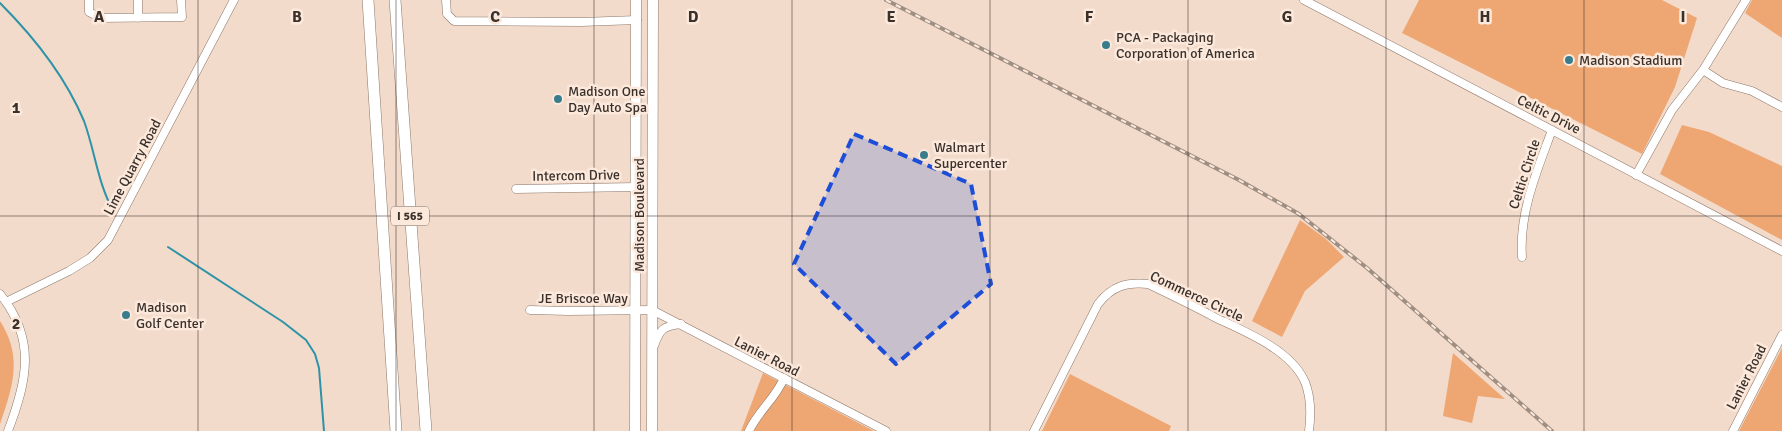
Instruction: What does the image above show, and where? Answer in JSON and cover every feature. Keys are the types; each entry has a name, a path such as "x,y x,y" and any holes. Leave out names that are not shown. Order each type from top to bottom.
{"highway":[{"name":"I 565","path":"368,0 396,431"},
{"name":"I 565","path":"395,0 426,431"},
{"path":"389,431 391,360"}],"main road":[{"name":"Madison Boulevard","path":"635,431 636,0"},
{"name":"Madison Boulevard","path":"652,431 654,223 653,0"},
{"path":"637,144 643,174 653,190"},
{"path":"636,187 645,196 654,223"}],"street":[{"path":"89,0 89,12 101,18 182,17 182,0"},
{"path":"138,0 138,18"},
{"name":"Lime Quarry Road","path":"6,302 90,258 108,240 234,0"},
{"path":"446,0 447,14 454,21 581,22 637,20"},
{"name":"Celtic Drive","path":"1304,0 1782,251"},
{"path":"1636,175 1672,110 1703,70 1746,0"},
{"path":"1703,70 1723,83 1752,91 1782,107"},
{"name":"Celtic Circle","path":"1522,257 1522,223 1531,186 1552,130"},
{"name":"Intercom Drive","path":"516,189 636,187"},
{"name":"Commerce Circle","path":"1034,431 1098,304 1112,291 1122,285 1132,283 1148,284 1265,342 1286,357 1305,381 1309,397 1309,431"},
{"path":"0,294 18,325 25,357 24,381 19,402 8,431"},
{"name":"JE Briscoe Way","path":"530,310 636,311"},
{"name":"Lanier Road","path":"636,311 652,310 886,431"},
{"path":"652,352 660,331 665,327 681,324"},
{"name":"Lanier Road","path":"1733,431 1782,335"},
{"path":"749,431 759,414 778,392 784,378"}],"highlighted area":[{"path":"854,134 971,184 991,284 896,364 794,264"}],"shaded area":[{"name":"Madison Stadium","path":"1419,0 1662,0 1697,18 1675,87 1642,154 1402,33"},
{"path":"1752,0 1782,0 1782,38 1745,13"},
{"path":"1682,125 1709,132 1782,166 1782,240 1660,174"},
{"path":"1300,220 1326,239 1344,257 1305,291 1282,337 1252,321"},
{"path":"0,321 12,347 14,372 9,397 0,424"},
{"path":"1782,348 1782,431 1739,431"},
{"path":"1453,353 1505,399 1478,396 1472,423 1443,416"},
{"path":"763,373 874,431 741,431"},
{"path":"1070,374 1171,426 1169,431 1042,431"}],"waterway":[{"path":"0,3 25,29 48,58 77,105 88,132 104,191 114,212"},
{"path":"168,247 283,322 306,340 315,354 319,368 324,431"}],"railway":[{"path":"886,0 1239,180 1299,214 1367,268 1552,431"}],"place":[{"name":"PCA - Packaging Corporation of America","path":"1106,45"},
{"name":"Madison Stadium","path":"1569,60"},
{"name":"Madison One Day Auto Spa","path":"558,99"},
{"name":"Walmart Supercenter","path":"924,155"},
{"name":"Madison Golf Center","path":"126,315"}]}
